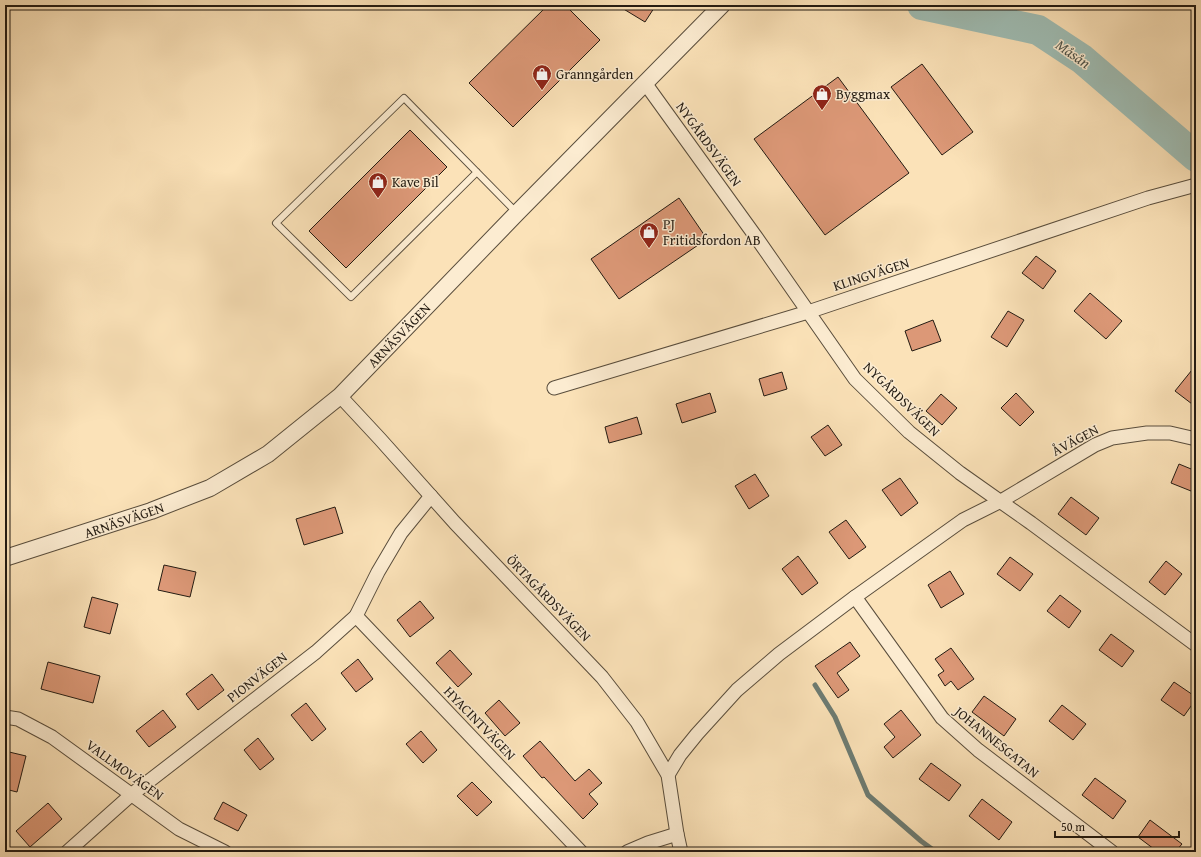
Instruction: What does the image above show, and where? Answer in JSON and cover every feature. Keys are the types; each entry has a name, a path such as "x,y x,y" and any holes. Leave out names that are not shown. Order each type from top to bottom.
{"street":[{"name":"ARNÄSVÄGEN","path":"5,558 151,511 210,488 268,454 340,396 517,213 722,5"},
{"name":"NYGÅRDSVÄGEN","path":"645,83 855,379 903,426 960,473 1001,501 1196,645"},
{"name":"KLINGVÄGEN","path":"554,388 808,312 1148,198 1196,185"},
{"name":"ÖRTAGÅRDSVÄGEN","path":"340,396 431,496 602,677 623,702 637,722 668,775 681,852"},
{"name":"ÅVÄGEN","path":"1001,501 1095,445 1112,438 1147,433 1170,433 1196,439"},
{"name":"PIONVÄGEN","path":"67,852 131,794 316,652 356,616 400,532 431,496"},
{"path":"668,775 697,734 737,690 779,654 855,597 964,520 1001,501"},
{"name":"JOHANNESGATAN","path":"855,597 942,718 978,750 1112,852"},
{"name":"HYACINTVÄGEN","path":"356,616 581,852"},
{"name":"VALLMOVÄGEN","path":"5,717 18,719 52,737 180,828 225,852"},
{"path":"627,852 648,843 677,834"}],"lane":[{"path":"477,172 351,297 276,222 404,98 477,172 517,213"}],"building":[{"path":"548,5 565,5 600,40 513,127 469,83"},
{"path":"617,5 656,5 645,22"},
{"path":"922,64 973,132 942,155 891,87"},
{"path":"838,77 909,173 825,235 754,139"},
{"name":"Kave Bil","path":"410,130 447,167 346,268 309,231"},
{"name":"PJ Fritidsfordon AB","path":"679,198 707,239 619,299 591,259"},
{"path":"1036,256 1056,271 1043,289 1022,273"},
{"path":"1090,293 1122,321 1106,339 1074,311"},
{"path":"1008,311 1024,320 1007,347 991,337"},
{"path":"933,320 941,341 912,351 905,331"},
{"path":"1196,365 1196,407 1175,391"},
{"path":"782,372 787,389 764,396 759,379"},
{"path":"710,393 716,412 682,423 676,404"},
{"path":"1016,393 1034,412 1020,426 1001,408"},
{"path":"941,394 957,408 942,425 926,411"},
{"path":"637,417 642,434 609,443 605,427"},
{"path":"828,425 842,445 825,456 811,437"},
{"path":"1179,464 1196,471 1196,493 1171,483"},
{"path":"755,474 769,496 749,509 735,486"},
{"path":"900,478 918,503 901,516 882,490"},
{"path":"1071,497 1099,518 1086,535 1058,514"},
{"path":"335,507 343,533 304,545 296,519"},
{"path":"846,520 866,547 849,559 829,532"},
{"path":"798,556 818,583 802,595 782,569"},
{"path":"1010,557 1033,574 1020,591 997,574"},
{"path":"1166,561 1182,574 1165,595 1149,582"},
{"path":"164,565 196,572 190,597 158,590"},
{"path":"950,571 964,594 941,608 928,585"},
{"path":"1060,595 1081,611 1069,628 1047,611"},
{"path":"92,597 118,604 110,634 84,627"},
{"path":"420,601 434,618 410,637 397,620"},
{"path":"1111,634 1134,651 1122,667 1099,650"},
{"path":"850,642 860,656 837,673 849,690 838,698 815,666"},
{"path":"951,648 974,679 958,690 951,681 945,686 938,675 944,671 935,659"},
{"path":"450,650 472,674 458,687 436,663"},
{"path":"358,659 373,679 356,692 341,673"},
{"path":"48,662 100,676 93,703 41,689"},
{"path":"212,674 224,690 198,710 186,694"},
{"path":"1174,682 1196,697 1184,716 1161,700"},
{"path":"984,696 1016,719 1004,736 972,712"},
{"path":"499,700 520,723 505,736 485,713"},
{"path":"306,703 326,729 312,741 291,715"},
{"path":"1062,705 1086,724 1073,740 1049,721"},
{"path":"163,710 176,727 149,747 136,731"},
{"path":"901,710 921,735 893,758 884,747 895,737 884,724"},
{"path":"421,731 437,750 423,763 406,744"},
{"path":"258,738 274,759 260,770 244,750"},
{"path":"540,741 575,781 589,769 602,783 589,794 598,804 583,819 544,777 542,778 523,756"},
{"path":"5,751 26,756 17,792 5,789"},
{"path":"931,763 961,785 949,801 919,779"},
{"path":"1095,778 1126,801 1113,819 1082,795"},
{"path":"472,782 492,802 477,816 457,796"},
{"path":"982,799 1012,822 999,840 969,816"},
{"path":"223,802 247,815 238,831 214,819"},
{"path":"48,803 62,819 30,847 16,831"},
{"path":"1150,820 1182,844 1175,852 1158,852 1138,837"}],"waterway":[{"name":"Måsån","path":"922,5 1038,30 1082,59 1196,157"},
{"path":"815,685 835,717 868,795 921,841 936,852"}],"place":[{"name":"Granngården","path":"542,91"},
{"name":"Byggmax","path":"822,111"},
{"name":"Kave Bil","path":"378,199"},
{"name":"PJ Fritidsfordon AB","path":"649,249"}]}
